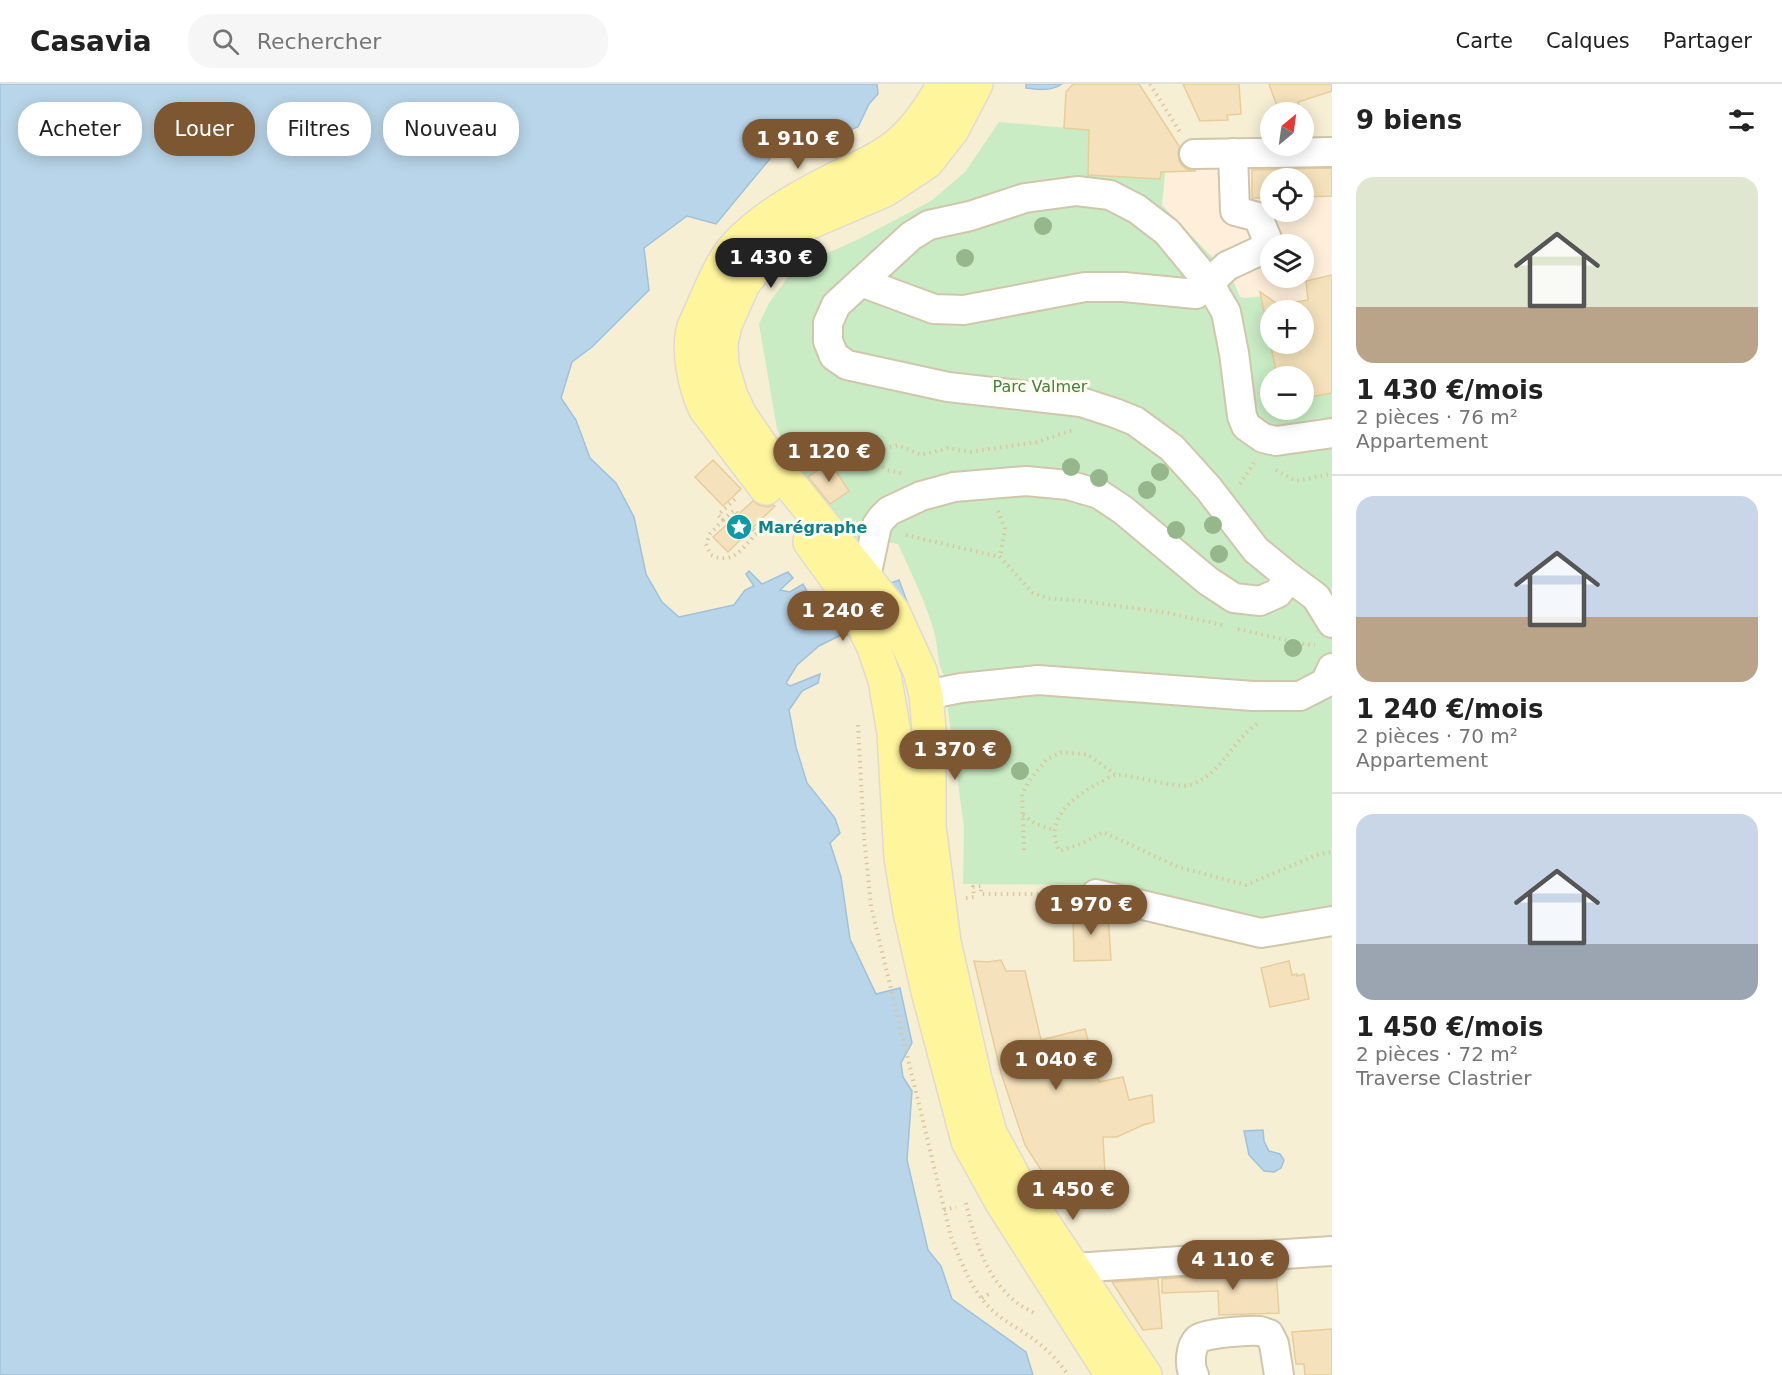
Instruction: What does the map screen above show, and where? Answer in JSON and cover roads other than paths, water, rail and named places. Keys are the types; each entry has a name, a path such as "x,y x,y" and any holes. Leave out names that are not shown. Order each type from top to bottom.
{"main road":[{"path":"944,84 926,115 903,141 868,164 785,206 738,244 719,270 694,329 691,346 694,369 699,396 705,408 742,458 808,540 855,576 893,612 904,635 920,671 926,695 929,729 929,826 944,942 975,1079 990,1133 1018,1185 1145,1375"},
{"path":"976,84 951,130 927,162 885,190 801,226 761,261 743,284 725,325 721,343 722,366 731,396 740,415 855,576 873,645 885,680 894,733 901,858 910,912 928,991 968,1141 1001,1201 1112,1375"}],"street":[{"path":"1194,154 1332,152"},
{"path":"861,282 934,309 975,308 1085,287 1124,287 1196,294 1227,266 1270,246 1258,217 1234,211 1233,153"},
{"path":"1332,433 1276,441 1263,438 1246,426 1242,416 1234,352 1226,312 1209,283 1167,232 1137,209 1110,195 1077,191 1025,198 970,216 929,225 911,236 836,305 828,323 828,341 834,356 847,365 948,387 1081,402 1135,421 1172,448 1209,489 1256,550 1316,597 1332,623"},
{"path":"855,576 877,525 890,511 921,496 954,487 1026,481 1068,485 1099,494 1123,510 1208,581 1234,598 1260,601 1278,593 1289,577"},
{"path":"926,695 961,688 1038,680 1253,696 1300,696 1325,683 1332,668"},
{"path":"1096,894 1261,933 1332,921"},
{"path":"1074,1268 1332,1251"},
{"path":"1188,1373 1193,1346 1199,1338 1209,1335 1260,1331 1269,1334 1274,1344 1279,1375"}],"water":[{"path":"0,84 877,84 878,94 869,104 858,127 832,137 817,137 798,151 773,155 716,224 687,216 644,248 649,290 592,347 572,362 561,398 576,420 590,458 616,483 634,517 646,574 662,602 679,617 734,605 745,590 754,586 746,574 749,571 762,584 788,572 793,578 780,590 790,592 803,584 813,602 827,606 899,580 912,615 875,631 839,636 819,646 797,665 786,683 790,686 820,674 818,683 802,691 789,710 796,747 807,783 835,818 840,833 830,843 841,877 850,939 876,994 900,988 912,1043 901,1063 903,1077 912,1091 907,1160 928,1250 941,1266 952,1299 1026,1352 1033,1375 0,1375"},
{"path":"1026,84 1062,84 1050,89 1040,89 1026,88"},
{"path":"1263,1130 1264,1141 1269,1151 1280,1154 1284,1160 1281,1168 1274,1172 1264,1171 1249,1155 1244,1131"}],"place":[{"name":"Marégraphe","path":"739,527"}],"park label":[{"name":"Parc Valmer","path":"1040,386"}]}
